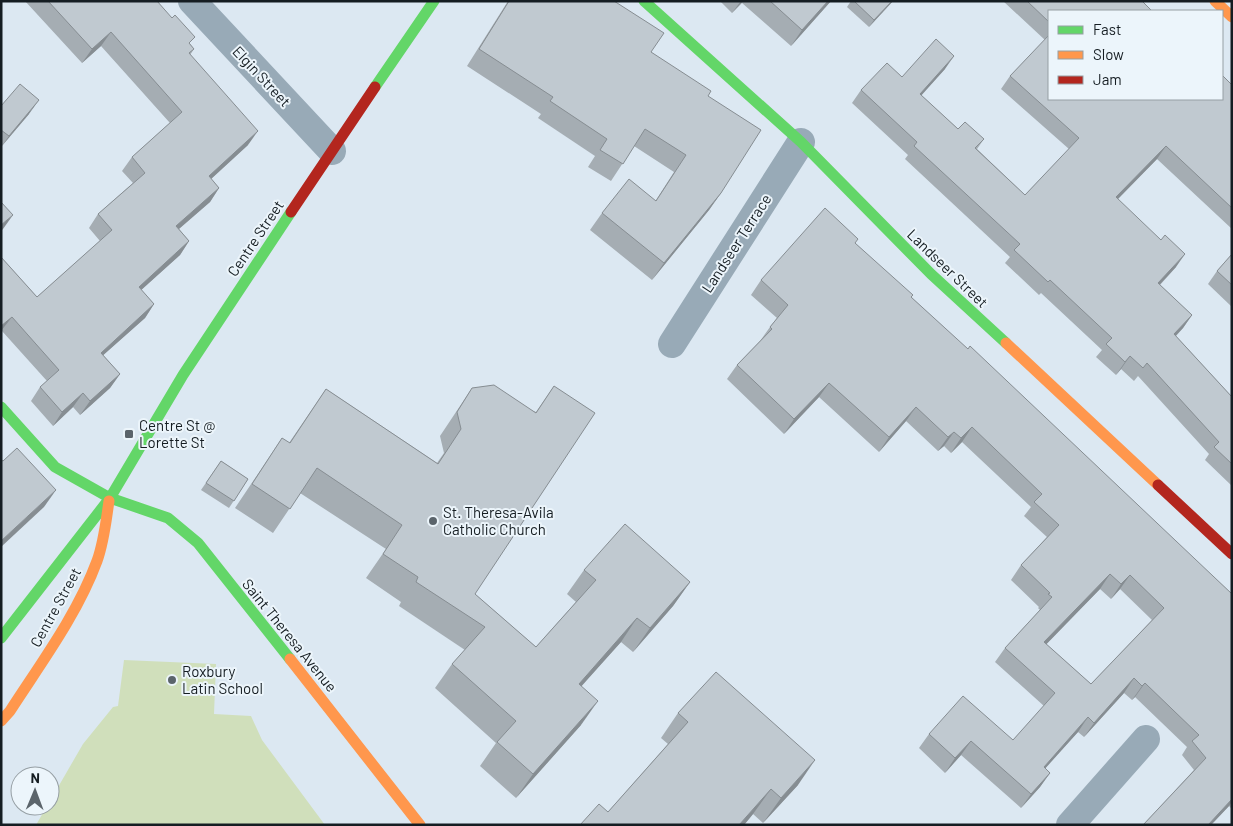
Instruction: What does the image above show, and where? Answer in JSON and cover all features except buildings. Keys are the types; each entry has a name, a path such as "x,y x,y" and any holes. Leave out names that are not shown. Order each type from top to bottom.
{"street":[{"name":"Elgin Street","path":"192,1 332,151"},
{"name":"Centre Street","path":"1,638 110,498 211,332 434,1"},
{"name":"Landseer Street","path":"644,1 801,142 931,274 1232,554"},
{"path":"1215,1 1232,16"},
{"name":"Landseer Terrace","path":"672,344 801,142"},
{"name":"Saint Theresa Avenue","path":"1,407 55,467 110,498 168,518 198,543 420,825"},
{"name":"Centre Street","path":"1,721 10,711 85,587 97,561 110,498"},
{"path":"1,730 10,711"},
{"path":"1070,825 1146,739"}],"green space":[{"path":"124,660 216,664 214,714 251,716 262,740 325,825 36,825 41,816 60,816 60,784 83,744 113,707 118,706"}],"traffic: fast":[{"path":"375,87 434,1"},
{"path":"644,1 801,142 931,274 1006,343"},
{"path":"1,638 110,498 183,375 291,212"},
{"path":"1,407 55,467 110,498 168,518 198,543 290,659"}],"traffic: slow":[{"path":"1215,1 1232,17"},
{"path":"1006,343 1158,485"},
{"path":"1,721 10,711 46,657 69,620 89,581 97,561 105,531 109,501"},
{"path":"290,659 420,825"}],"traffic: jam":[{"path":"291,212 375,87"},
{"path":"1158,485 1232,554"}],"place":[{"name":"Centre St @ Lorette St","path":"129,434"},
{"name":"St. Theresa-Avila Catholic Church","path":"433,521"},
{"name":"Roxbury Latin School","path":"172,680"}]}
